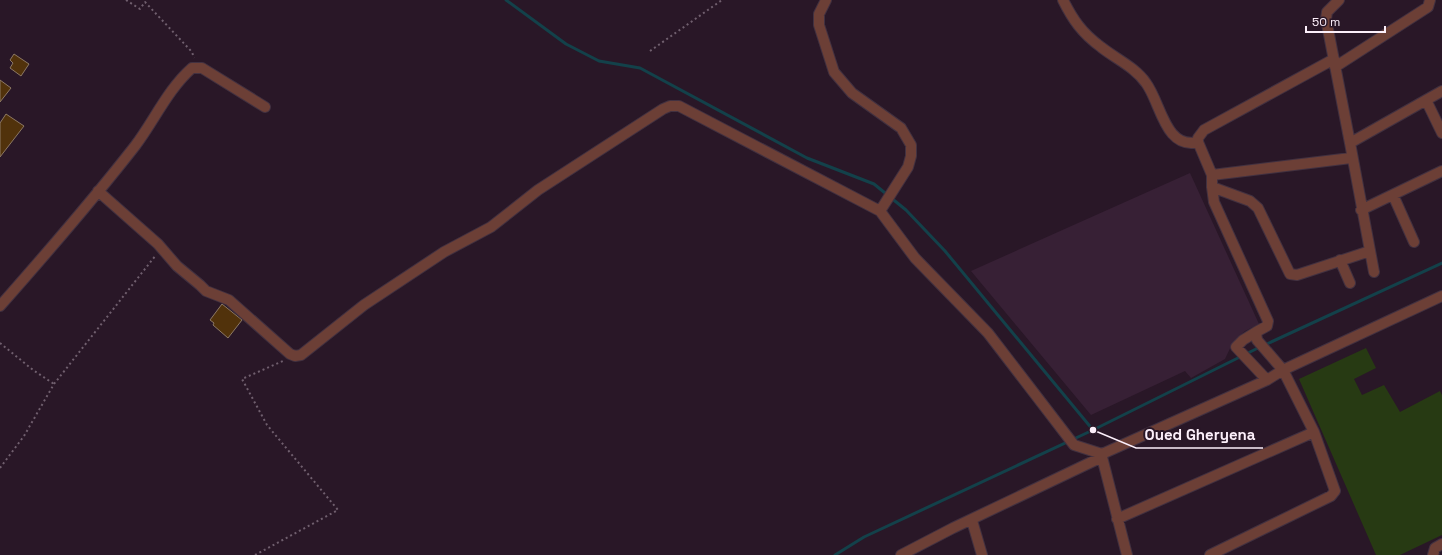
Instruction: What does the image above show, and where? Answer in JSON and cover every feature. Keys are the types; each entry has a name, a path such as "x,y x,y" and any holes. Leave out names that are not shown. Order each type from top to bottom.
{"street":[{"path":"826,0 819,14 819,25 834,72 848,90 896,124 909,139 911,151 910,162 892,196 880,211"},
{"path":"1063,0 1075,23 1082,31 1100,47 1131,68 1147,84 1167,125 1177,139 1188,143 1198,142"},
{"path":"1339,0 1327,12 1326,19 1350,143 1351,158 1374,272"},
{"path":"1267,380 1236,347 1243,340 1256,336 1267,326 1268,321 1214,202 1212,175 1198,142 1198,138 1204,130 1335,63 1428,7 1430,0"},
{"path":"0,306 98,191 144,134 173,90 190,70 195,67 202,68 265,107"},
{"path":"1350,143 1442,91"},
{"path":"1426,100 1442,133"},
{"path":"98,191 163,250 177,266 206,291 229,300 285,350 295,356 307,352 364,305 444,252 491,227 538,190 663,109 670,106 679,106 690,110 880,211 915,258 988,333 1074,445 1102,456"},
{"path":"1212,175 1351,158"},
{"path":"1362,210 1442,171"},
{"path":"1212,187 1250,202 1258,208 1290,274 1297,275 1370,251"},
{"path":"1393,195 1414,242"},
{"path":"1340,260 1350,283"},
{"path":"901,555 953,528 1102,456 1267,380 1283,370 1442,296"},
{"path":"1214,554 1331,496 1335,491 1314,432 1283,370 1256,336"},
{"path":"1117,519 1314,432"},
{"path":"1102,456 1127,555"},
{"path":"973,524 982,555"},
{"path":"1433,554 1435,548 1442,544"}],"path":[{"path":"126,0 140,9 146,1 192,52 195,67"},
{"path":"650,51 722,0"},
{"path":"0,468 24,436 54,384 128,289 155,256 163,250"},
{"path":"0,343 33,370 54,384"},
{"path":"255,555 338,510 267,425 242,379 295,356"}],"shaded area":[{"path":"1190,173 1259,324 1245,331 1233,342 1225,359 1191,378 1185,371 1091,415 971,271"}],"green space":[{"path":"1366,348 1376,368 1354,379 1362,395 1384,385 1400,412 1440,391 1442,395 1442,535 1400,555 1376,555 1299,379"}],"building":[{"path":"14,54 29,64 21,76 10,68 13,63 10,60"},
{"path":"0,80 11,88 0,102"},
{"path":"6,114 24,126 0,157 0,123"},
{"path":"222,304 242,320 228,338 213,325 214,323 210,320"}],"waterway":[{"path":"506,0 566,44 599,61 640,68 807,158 874,184 906,210 945,251 1093,430"},
{"path":"835,555 864,537 1093,430 1256,349 1442,263"}],"place":[{"name":"Oued Gheryena","path":"1093,430"}]}
